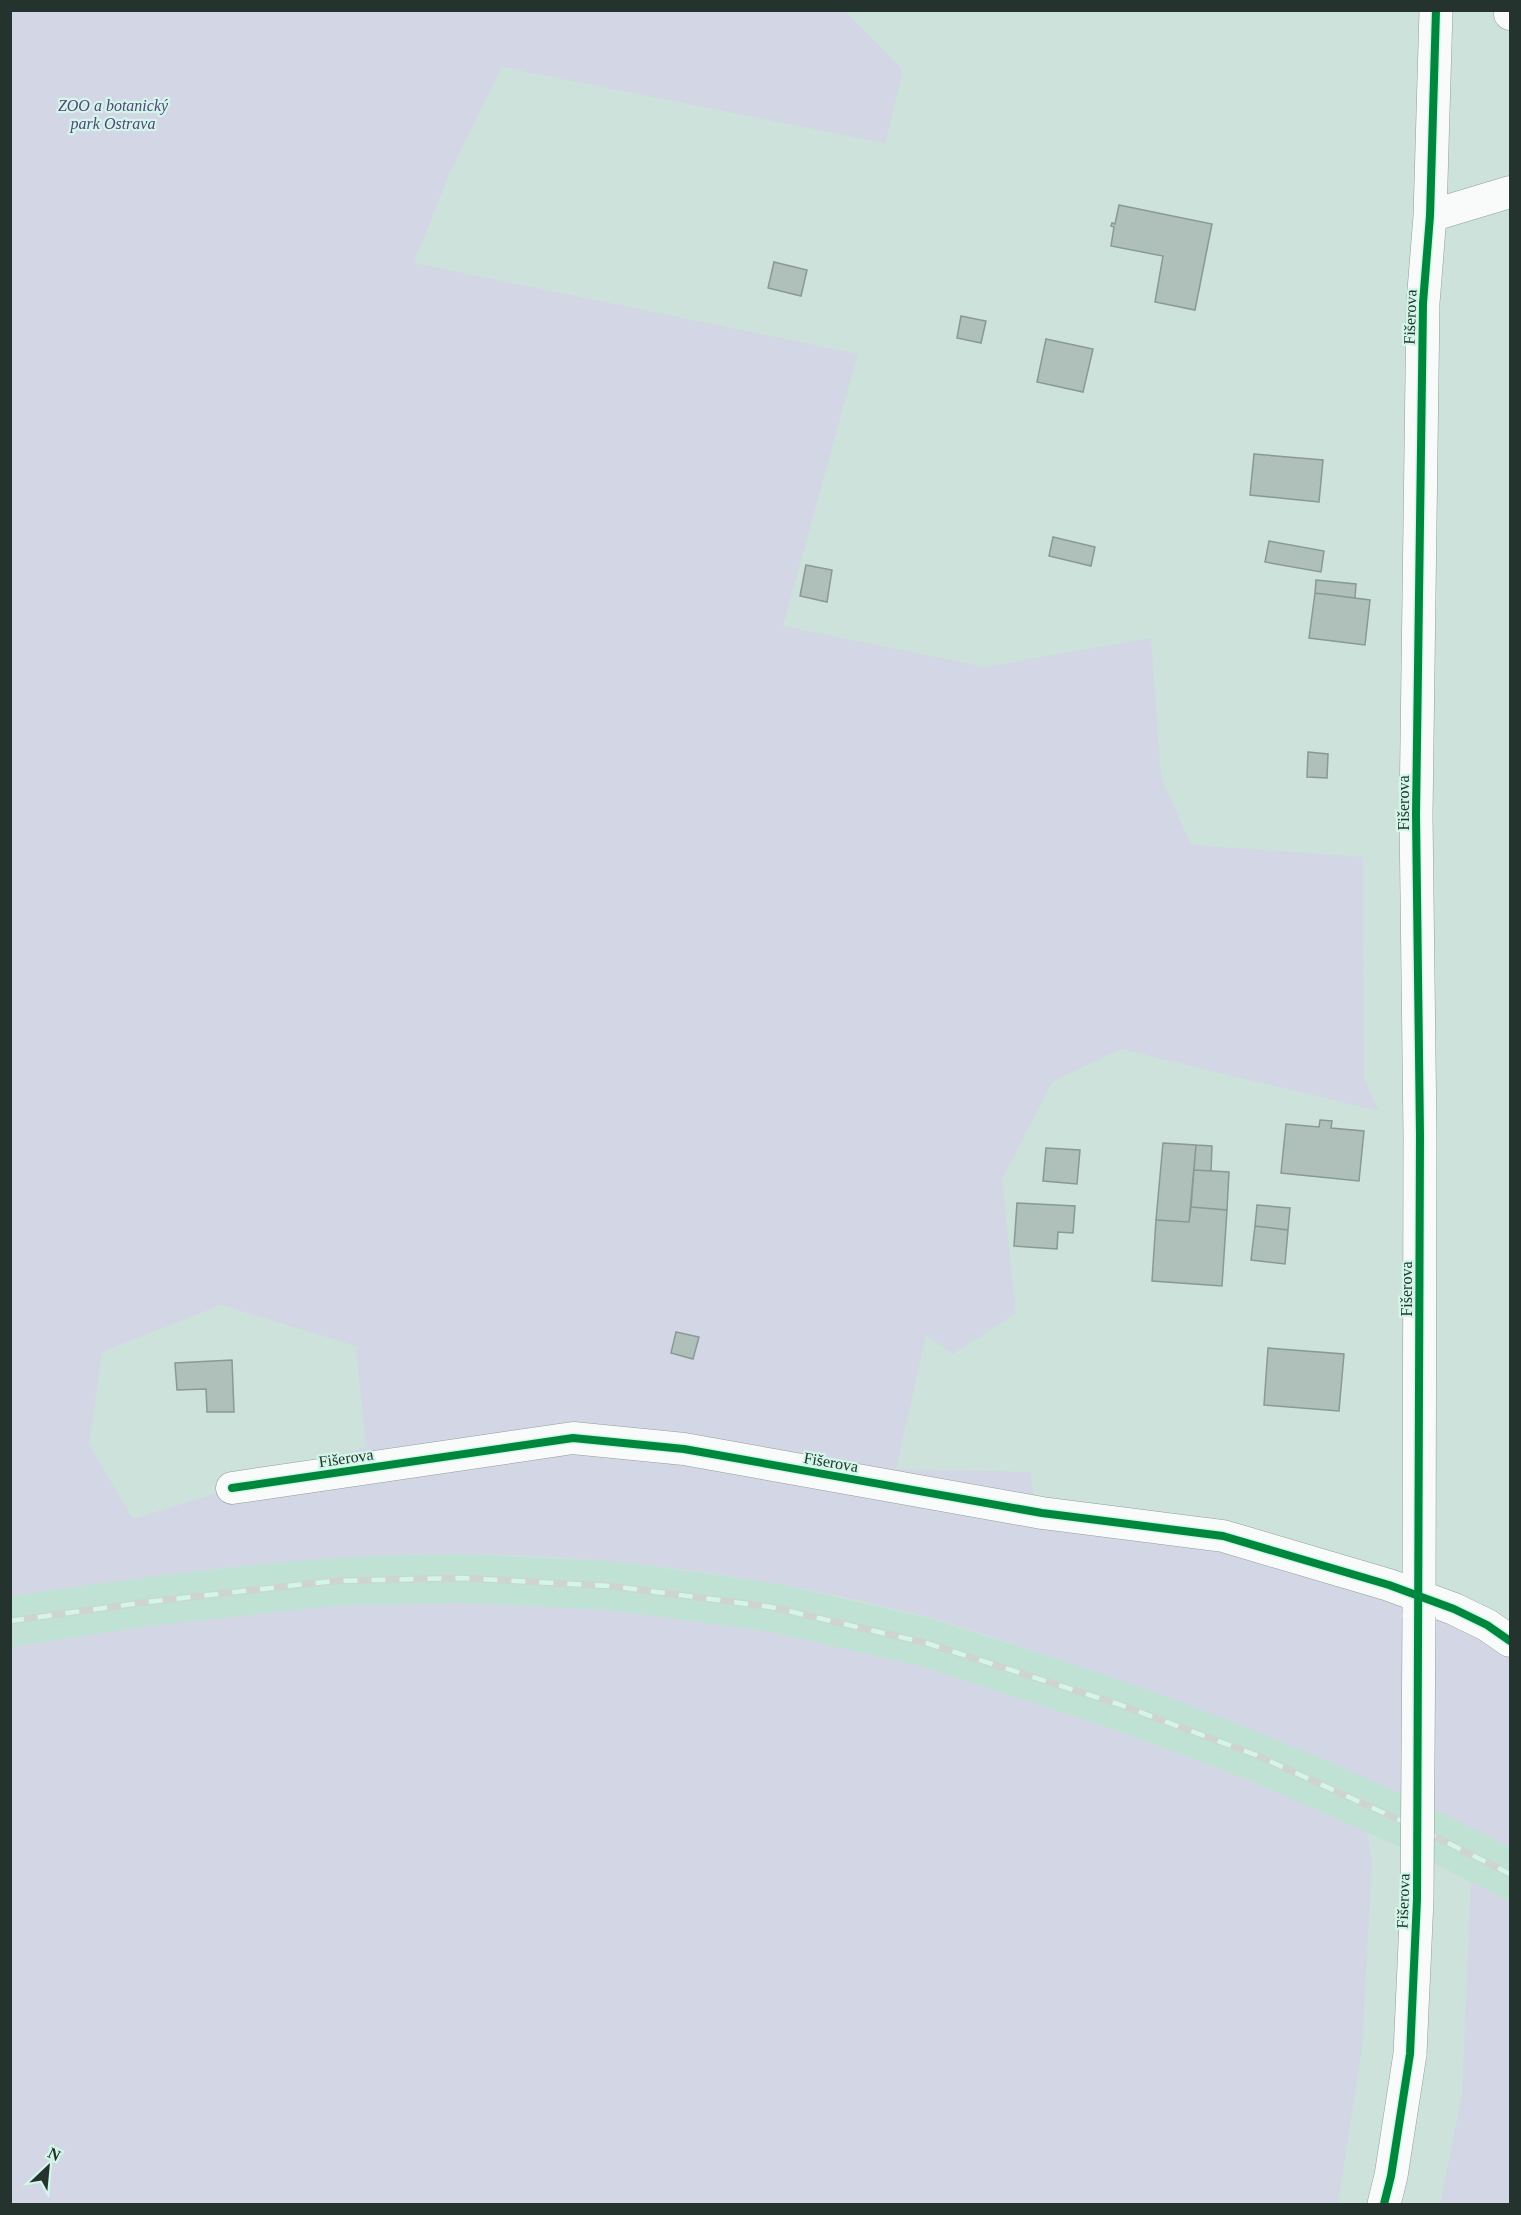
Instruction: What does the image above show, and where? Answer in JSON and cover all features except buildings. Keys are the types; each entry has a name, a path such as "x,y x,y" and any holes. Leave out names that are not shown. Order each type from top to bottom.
{"street":[{"name":"Fišerova","path":"1384,2205 1391,2176 1410,2054 1417,1899 1420,1135 1416,815 1423,303 1430,216 1436,10"},
{"path":"1430,216 1510,192"},
{"name":"Fišerova","path":"232,1488 573,1438 684,1449 1042,1514 1223,1536 1389,1585 1418,1606"},
{"path":"1418,1606 1454,1609 1487,1625 1510,1641"}],"shaded area":[{"path":"461,1554 614,1561 775,1583 932,1619 1126,1681 1265,1733 1437,1809 1510,1847 1510,1902 1416,1854 1246,1779 1110,1728 920,1666 766,1631 609,1610 461,1603 334,1606 150,1626 11,1647 10,1596 144,1577 331,1557"}],"green space":[{"name":"ZOO a botanický park Ostrava","path":"10,11 845,11 903,70 885,143 502,67 448,177 414,263 858,354 783,626 985,667 1151,638 1161,776 1191,845 1363,857 1364,1078 1379,1111 1121,1049 1052,1082 1002,1180 1016,1313 953,1354 926,1335 896,1469 1030,1472 1040,1529 1210,1544 1447,1619 1510,1650 1510,1847 1343,1768 1173,1699 931,1618 757,1580 639,1564 579,1559 520,1555 403,1555 291,1561 123,1580 11,1596","holes":["221,1305 356,1346 366,1447 133,1519 89,1444 102,1352"]},
{"path":"461,1603 609,1610 766,1631 920,1666 1110,1728 1246,1779 1367,1832 1372,1862 1362,2048 1338,2204 11,2204 11,1647 150,1626 334,1606"},
{"path":"1471,1881 1510,1902 1510,2204 1440,2204 1462,2095"}],"railway":[{"path":"10,1621 147,1602 333,1581 461,1578 611,1586 771,1607 926,1643 1118,1704 1256,1755 1426,1832 1510,1874"}],"cycle path":[{"path":"1384,2204 1391,2176 1410,2054 1417,1899 1420,1135 1416,815 1423,303 1430,216 1436,10"},
{"path":"232,1488 573,1438 684,1449 1042,1513 1223,1536 1389,1585 1454,1609 1487,1625 1510,1641"}]}
